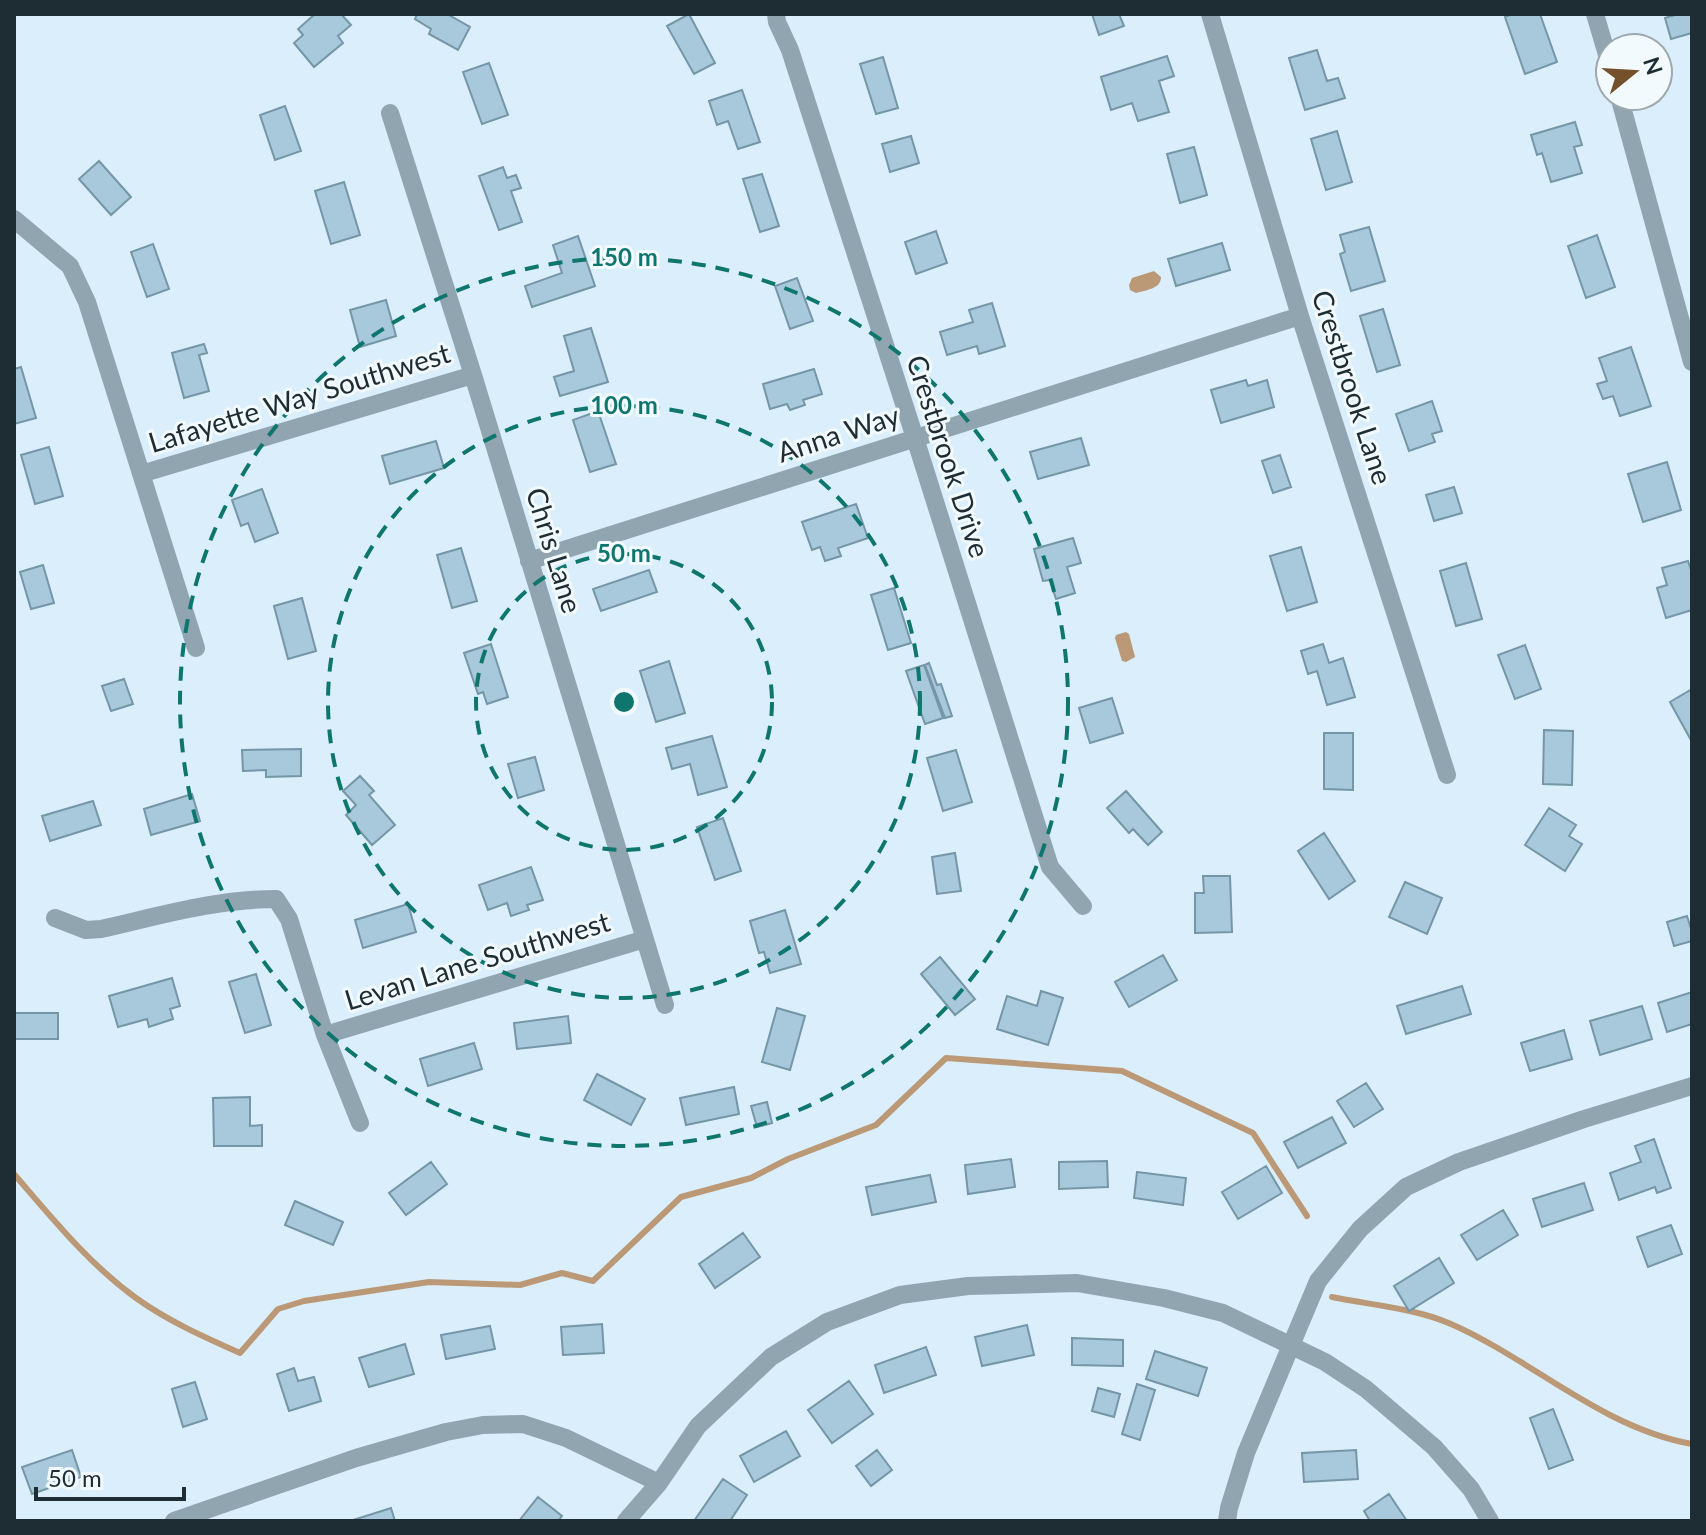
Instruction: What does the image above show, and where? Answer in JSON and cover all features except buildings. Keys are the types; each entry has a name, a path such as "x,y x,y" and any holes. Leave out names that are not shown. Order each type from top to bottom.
{"street":[{"name":"Crestbrook Drive","path":"776,14 915,438 1050,867 1083,906"},
{"name":"Crestbrook Lane","path":"1210,14 1300,316 1447,775"},
{"path":"1623,112 1692,362"},
{"name":"Chris Lane","path":"390,113 665,1005"},
{"path":"14,219 70,266 87,302 196,648"},
{"name":"Anna Way","path":"529,561 1300,316"},
{"name":"Lafayette Way Southwest","path":"141,474 473,375"},
{"path":"55,918 86,930 101,929 224,902 276,899 289,919 325,1035 360,1123"},
{"name":"Levan Lane Southwest","path":"325,1035 645,939"},
{"path":"1227,1521 1246,1453 1318,1281 1360,1229 1406,1187 1459,1162 1692,1086"},
{"path":"626,1521 659,1483 698,1426 771,1357 827,1322 900,1295 968,1286 1077,1283 1164,1298 1223,1313 1325,1362 1366,1389 1434,1447 1471,1489 1490,1521"},
{"path":"174,1521 356,1458 446,1432 483,1425 523,1424 566,1438 659,1483"}],"shaded area":[{"path":"1154,271 1161,277 1156,287 1136,293 1130,290 1132,278"},
{"path":"1126,632 1135,657 1126,662 1122,661 1115,638"}],"waterway":[{"path":"14,1174 72,1240 119,1285 173,1321 240,1353 278,1309 304,1301 429,1282 520,1285 562,1273 593,1281 681,1197 751,1178 788,1159 876,1125 946,1058 1122,1071 1253,1133 1307,1216"},
{"path":"1332,1297 1407,1311 1451,1324 1628,1424 1692,1444"}]}
